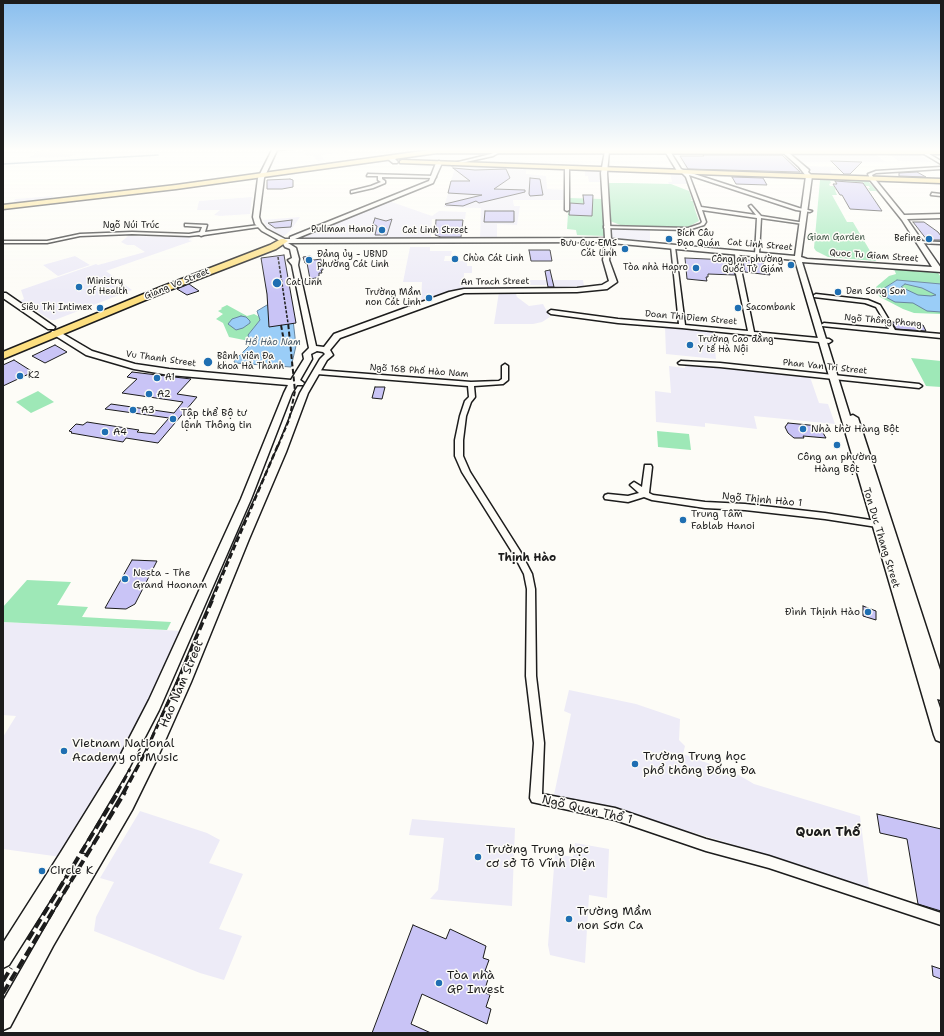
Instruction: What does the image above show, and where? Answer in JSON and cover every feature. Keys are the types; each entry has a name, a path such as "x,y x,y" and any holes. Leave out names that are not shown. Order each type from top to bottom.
{"main road":[{"path":"3,207 101,196"},
{"path":"3,210 111,196"},
{"path":"259,196 256,217 260,226 271,235 293,248 295,253 295,266 313,349 320,348 326,350"},
{"name":"Giang Vo Street","path":"173,282 273,247 286,244 396,196"},
{"path":"605,196 608,242"},
{"name":"Ton Duc Thang Street","path":"809,196 800,259 816,296 815,306 824,325 826,341"},
{"path":"886,196 939,269"},
{"name":"Ton Duc Thang Street","path":"808,211 803,222 800,259 882,525 941,735"},
{"path":"902,217 941,216"},
{"path":"256,248 272,240 273,238 271,235"},
{"name":"Cat Linh Street","path":"286,244 472,241 608,242 800,259"},
{"name":"An Trach Street","path":"326,350 337,336 464,291 577,290 604,287 613,282 606,260 608,242"},
{"path":"295,253 302,247 313,243"},
{"path":"286,244 285,250 295,266"},
{"name":"Giang Vo Street","path":"3,347 53,330 256,248 286,244"},
{"name":"Cat Linh Street","path":"737,253 800,259"},
{"name":"Quoc Tu Giam Street","path":"800,259 939,269"},
{"name":"Vu Thanh Street","path":"3,295 89,353 134,366 169,372 295,382 313,378"},
{"name":"Giang Vo Street","path":"3,356 53,330"},
{"name":"Hao Nam Street","path":"3,959 68,858 123,765 145,723 246,499 288,393 308,359 307,354 313,349"},
{"name":"Hao Nam Street","path":"3,1020 142,773 186,676 304,394 324,359 329,355 326,350"},
{"path":"308,359 314,361 324,359"},
{"path":"302,371 313,378"},
{"path":"264,451 281,452"},
{"name":"Ton Duc Thang Street","path":"882,525 941,694"},
{"path":"224,546 240,547"},
{"path":"167,675 186,676"},
{"path":"68,858 92,864"}],"street":[{"path":"567,196 567,210"},
{"path":"606,227 694,228 704,222 695,196"},
{"path":"761,196 808,211"},
{"path":"751,206 759,216 757,254"},
{"path":"699,208 803,222"},
{"path":"187,225 205,226 201,235"},
{"name":"Ngõ Núi Trúc","path":"3,242 47,242 80,235 132,233 189,236 260,226"},
{"path":"920,242 941,243"},
{"path":"673,248 682,326"},
{"path":"737,253 739,274 751,333"},
{"path":"816,296 866,301 878,306 893,331"},
{"name":"Doan Thi Diem Street","path":"551,312 618,321 826,341"},
{"name":"Ngõ Thông Phong","path":"824,325 941,336"},
{"name":"Phan Van Tri Street","path":"681,363 720,365 919,386"},
{"name":"Ngõ 168 Phố Hào Nam","path":"313,378 501,384 505,380 506,366"},
{"name":"Ngõ Quan Thổ 1","path":"471,384 472,397 468,401 463,416 459,440 459,456 466,472 517,553 528,574 531,589 531,676 539,743 536,798 615,814 706,845 769,862 941,918"},
{"path":"646,494 648,467"},
{"name":"Ngõ Thịnh Hào 1","path":"634,485 652,497 705,505 745,507 825,516 882,525"},
{"name":"Ngõ Thịnh Hào 1","path":"608,497 628,499 646,494"}],"shaded area":[{"path":"53,196 50,200 13,204 15,199"},
{"path":"447,196 567,196 567,200 513,200 514,206 520,206 517,225 497,224 497,239 480,239 481,208 444,207"},
{"path":"252,197 250,214 220,216 214,215 220,210 197,210 199,201"},
{"path":"389,201 432,216 439,211 466,212 465,219 432,219 431,238 305,239 306,236"},
{"path":"300,217 291,230 283,237 267,227 263,220"},
{"path":"611,229 650,230 650,241 612,238"},
{"name":"Ministry of Health","path":"128,236 192,237 188,240 192,241 106,271 132,290 55,320 51,320 20,301 24,299 21,290 96,264 98,265 145,252 134,245 127,245 121,242"},
{"path":"410,247 430,247 430,251 452,251 451,256 445,256 444,261 467,261 467,266 472,266 472,273 464,273 463,291 421,304 422,282 403,282"},
{"path":"75,256 90,265 58,276 43,265"},
{"path":"525,280 583,280 584,286 548,288 547,285 525,285"},
{"path":"499,292 515,292 517,297 529,306 543,304 550,317 542,322 533,324 494,324"},
{"name":"Trường Cao đẳng Y tế Hà Nội","path":"665,327 713,332 716,359 666,354"},
{"path":"685,365 810,377 819,403 828,404 835,424 754,416 757,429 705,423 705,427 656,422 655,391 671,393 669,366 685,368"},
{"name":"Vietnam National Academy of Music","path":"3,622 181,631 145,712 118,765 61,857 3,849 3,737 16,716 3,715"},
{"name":"Trường Trung học phổ thông Đống Đa","path":"569,690 636,704 680,719 679,740 685,746 683,754 737,774 754,784 860,816 869,888 617,808 554,795 571,714 564,711"},
{"path":"140,811 207,833 220,840 209,863 243,874 219,929 242,936 224,980 200,973 94,931 96,917 114,882 100,878"},
{"name":"Trường Trung học cơ sở Tô Vĩnh Diện","path":"412,819 515,828 512,906 430,899 438,890 444,838 409,835"},
{"name":"Trường Mầm non Sơn Ca","path":"575,843 609,849 607,898 589,895 585,963 550,955 548,945 555,854 573,857"}],"green space":[{"path":"609,196 691,196 692,200 690,201 693,201 699,221 688,227 685,226 680,228 623,226 610,221"},
{"name":"Giam Garden","path":"819,196 833,196 847,222 853,222 876,261 828,257 816,251 814,248"},
{"path":"569,198 603,199 605,236 577,235 576,230 567,229"},
{"path":"894,269 938,273 941,277 941,314 914,313 880,297 876,292 876,287 889,276 896,274"},
{"path":"227,305 247,316 254,314 260,317 260,320 248,335 251,342 249,346 246,345 249,341 229,337 223,323 216,319 223,314 218,311"},
{"path":"911,358 941,361 941,387 926,386"},
{"path":"38,391 54,402 31,413 16,402"},
{"path":"657,431 689,434 691,450 658,447"},
{"path":"27,580 71,582 57,605 88,607 82,617 171,622 167,630 3,622 3,607"}],"water":[{"path":"897,280 941,284 941,312 927,311 913,303 895,302 882,295 883,289","holes":["905,284 922,288 936,295 918,295 901,287"]},
{"name":"Hồ Hào Nam","path":"291,302 296,346 291,367 235,363 234,361 251,344 248,335 260,320 257,311 267,305"},
{"path":"241,316 246,317 250,323 243,328 236,330 228,324 232,319"}],"building":[{"path":"476,196 507,196 479,203 476,201 463,206 445,204"},
{"path":"583,196 593,196 592,216 569,215 570,203 584,204"},
{"path":"843,196 872,196 882,211 850,209"},
{"path":"485,211 514,211 514,222 484,222"},
{"path":"375,218 386,221 392,219 387,235 375,235 377,226 373,224"},
{"path":"292,220 291,227 275,228 268,223"},
{"path":"436,220 463,220 461,237 441,237 435,235"},
{"path":"913,222 924,222 938,232 941,236 941,240 927,240"},
{"path":"529,250 550,250 552,261 531,261"},
{"path":"284,255 296,323 269,327 267,294 261,258"},
{"path":"310,256 314,260 321,259 323,270 321,270 322,273 319,273 319,276 310,279 307,263 305,263 303,257"},
{"path":"685,258 729,260 735,275 708,274 708,277 706,277 707,281 687,279"},
{"path":"743,261 763,261 764,268 768,268 770,275 745,272"},
{"path":"550,270 554,287 548,287 545,271"},
{"path":"189,284 199,291 187,295 177,289"},
{"path":"892,322 923,325 926,331 896,329"},
{"path":"55,345 67,352 45,363 32,356"},
{"path":"14,360 33,372 3,386 3,365"},
{"path":"132,372 191,379 177,394 197,397 158,443 126,438 123,442 71,433 72,432 69,431 76,424 83,425 87,422 155,434 169,418 105,409 111,404 174,413 183,402 122,393 137,379 127,377"},
{"path":"375,387 385,387 382,399 372,398"},
{"name":"Nhà thờ Hàng Bột","path":"788,423 819,426 826,438 803,436 804,438 794,438 788,433 785,427"},
{"path":"132,560 157,561 135,604 126,609 105,608"},
{"name":"Đình Thịnh Hào","path":"863,606 876,611 876,620 863,616"},
{"path":"877,814 941,829 941,911 918,904 907,839 880,833"},
{"name":"Tòa nhà GP Invest","path":"413,925 446,939 450,929 486,946 483,958 489,960 485,971 490,973 484,992 490,995 486,1007 491,1009 487,1024 422,994 411,1024 431,1033 372,1033"},
{"path":"932,966 941,969 941,979 933,976"}],"railway":[{"path":"278,257 288,323"},
{"path":"278,446 289,420 295,391 288,322"},
{"path":"281,325 285,347"},
{"path":"212,600 278,445"},
{"path":"124,793 144,755 173,692 213,599"},
{"path":"117,793 130,769"},
{"path":"28,940 118,792"},
{"path":"3,993 125,792"},
{"path":"3,981 11,968"}],"place":[{"name":"Pullman Hanoi","path":"382,230"},
{"name":"Bích Câu Đạo Quán","path":"669,239"},
{"name":"Befine","path":"929,239"},
{"name":"Bưu Cục EMS Cát Linh","path":"625,249"},
{"name":"Chùa Cát Linh","path":"455,259"},
{"name":"Đảng ủy - UBND phường Cát Linh","path":"309,260"},
{"name":"Công an phường Quốc Tử Giám","path":"791,265"},
{"name":"Tòa nhà Hapro","path":"696,268"},
{"name":"Cat Linh","path":"277,283"},
{"name":"Ministry of Health","path":"79,287"},
{"name":"Den Song Son","path":"838,292"},
{"name":"Trường Mầm non Cát Linh","path":"429,298"},
{"name":"Siêu Thị Intimex","path":"100,308"},
{"name":"Sacombank","path":"738,308"},
{"name":"Trường Cao đẳng Y tế Hà Nội","path":"690,345"},
{"name":"Bệnh viện Đa khoa Hà Thành","path":"208,362"},
{"name":"K2","path":"20,376"},
{"name":"A1","path":"157,378"},
{"name":"A2","path":"149,394"},
{"name":"A3","path":"133,410"},
{"name":"Tập thể Bộ tư lệnh Thông tin","path":"173,419"},
{"name":"Nhà thờ Hàng Bột","path":"803,429"},
{"name":"A4","path":"105,432"},
{"name":"Công an phường Hàng Bột","path":"837,445"},
{"name":"Trung Tâm Fablab Hanoi","path":"683,520"},
{"name":"Nesta - The Grand Haonam","path":"125,579"},
{"name":"Đình Thịnh Hào","path":"868,612"},
{"name":"Vietnam National Academy of Music","path":"64,751"},
{"name":"Trường Trung học phổ thông Đống Đa","path":"635,764"},
{"name":"Trường Trung học cơ sở Tô Vĩnh Diện","path":"478,857"},
{"name":"Circle K","path":"42,871"},
{"name":"Trường Mầm non Sơn Ca","path":"569,919"},
{"name":"Tòa nhà GP Invest","path":"439,983"}],"district":[{"name":"Thịnh Hào","path":"527,558"},
{"name":"Quan Thổ","path":"828,833"}]}
